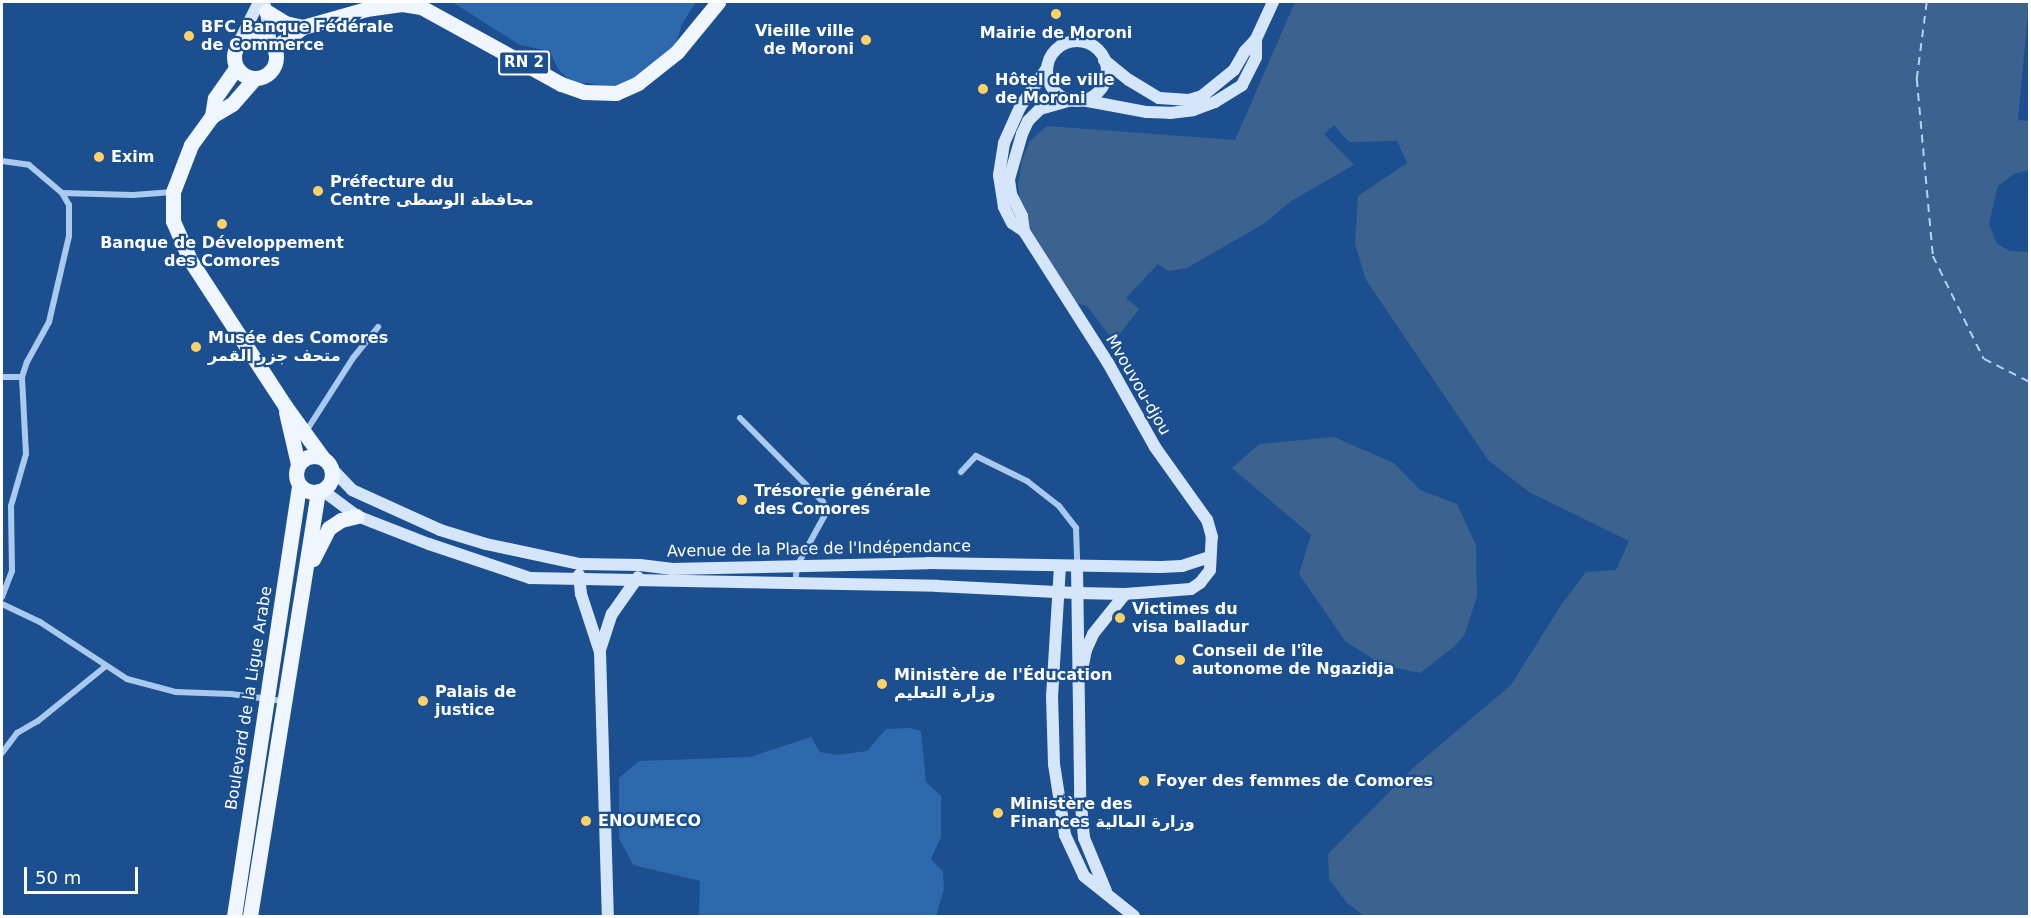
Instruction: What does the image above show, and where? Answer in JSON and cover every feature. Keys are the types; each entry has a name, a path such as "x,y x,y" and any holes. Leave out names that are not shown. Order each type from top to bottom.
{"main road":[{"name":"RN 2","path":"272,46 303,27 385,5 402,4 421,7 561,84 585,92 616,93 638,83 677,52 718,2"},
{"path":"1256,39 1256,57 1242,85 1215,102 1193,110 1170,113 1148,112 1076,100 1062,97 1050,85 1047,68 1055,51 1073,42 1092,46 1104,60 1129,80 1159,98 1189,100 1210,92 1224,81 1256,39 1273,2"},
{"path":"263,5 285,23 303,27"},
{"path":"254,79 243,75 236,68 233,56 263,5"},
{"path":"250,916 320,491 331,480 332,470 285,406 180,242 173,221 174,192 191,145 212,116 232,104 254,79 266,75 274,66 263,5"},
{"path":"237,46 245,38 257,36 272,46"},
{"path":"1076,100 1098,92 1103,86 1106,77 1104,60"},
{"path":"212,116 215,98 236,68"},
{"name":"Mvouvou-djou","path":"1047,68 1020,107 1007,135 1001,158 1000,189 1004,207 1012,223 1024,231 1108,363 1155,447 1207,520 1212,537 1210,570 1206,577 1191,589 1125,594 1057,592"},
{"name":"Mvouvou-djou","path":"1024,231 1022,216 1011,194 1009,179 1022,134 1028,121 1040,109 1076,100"},
{"path":"285,406 298,464 296,475 299,485 308,491 320,491"},
{"path":"298,464 306,457 322,457"},
{"name":"Avenue de la Place de l'Indépendance","path":"332,470 352,490 440,530 486,544 579,564 640,565 671,569 928,563 1077,566"},
{"name":"Boulevard de la Ligue Arabe","path":"234,916 299,485"},
{"name":"Avenue de la Place de l'Indépendance","path":"320,491 357,516 440,548 530,578 579,581 938,586 1057,592"},
{"path":"303,590 323,535 334,524 357,516"},
{"path":"1107,892 1084,838 1080,794 1077,566 1182,566 1210,557"},
{"path":"579,564 581,594 600,652 608,916"},
{"path":"600,652 614,609 638,581 640,565"},
{"path":"1060,566 1052,696 1054,764 1065,835 1084,876 1107,892 1134,916"},
{"path":"1078,693 1086,650 1107,613 1125,594"},
{"path":"240,874 256,876"}],"street":[{"path":"2,161 29,165 62,193 69,205 67,250 49,322 40,343 27,362 22,377 26,454 11,506 12,571 2,597"},
{"path":"62,193 133,195 174,192"},
{"path":"305,434 353,358 378,327"},
{"path":"2,377 22,377"},
{"path":"740,418 823,502 827,511 797,566 795,584"},
{"path":"961,472 976,456 1027,481 1059,506 1076,528 1077,566"},
{"path":"2,604 40,622 127,679 165,690 284,701"},
{"path":"2,753 17,733 38,721 106,666"}],"shaded area":[{"path":"452,2 696,2 682,24 675,46 649,70 612,89 590,83 572,83 558,69 550,51 520,45"},
{"path":"1295,2 2029,2 2018,120 2029,121 2029,170 2014,174 1998,186 1989,224 1997,244 2010,251 2029,252 2029,916 1364,916 1347,903 1329,879 1328,854 1414,767 1511,685 1561,605 1586,572 1616,570 1629,541 1529,492 1488,460 1366,280 1355,244 1358,196 1407,163 1397,141 1349,142 1334,125 1324,134 1354,165 1291,201 1265,223 1187,268 1168,271 1158,264 1126,298 1139,309 1118,336 1109,335 1087,306 1071,302 1035,245 1022,215 1018,185 1022,160 1030,141 1047,126 1235,140"},
{"path":"1334,437 1394,463 1420,490 1457,504 1476,545 1477,596 1465,634 1455,646 1420,673 1382,665 1345,641 1299,574 1311,535 1232,468 1259,444"},
{"path":"910,728 921,731 926,782 941,796 941,837 931,859 943,872 944,889 936,916 699,916 700,881 633,865 619,838 619,778 639,761 750,757 811,737 820,752 837,755 867,751 886,729"}],"ferry route":[{"path":"1927,2 1917,79 1933,256 1984,359 2030,382"}],"place":[{"name":"Mairie de Moroni","path":"1056,14"},
{"name":"BFC Banque Fédérale de Commerce","path":"189,36"},
{"name":"Vieille ville de Moroni","path":"866,40"},
{"name":"Hôtel de ville de Moroni","path":"983,89"},
{"name":"Exim","path":"99,157"},
{"name":"Préfecture du Centre محافظة الوسطى","path":"318,191"},
{"name":"Banque de Développement des Comores","path":"222,224"},
{"name":"Musée des Comores متحف جزر القمر","path":"196,347"},
{"name":"Trésorerie générale des Comores","path":"742,500"},
{"name":"Victimes du visa balladur","path":"1120,618"},
{"name":"Conseil de l'île autonome de Ngazidja","path":"1180,660"},
{"name":"Ministère de l'Éducation وزارة التعليم","path":"882,684"},
{"name":"Palais de justice","path":"423,701"},
{"name":"Foyer des femmes de Comores","path":"1144,781"},
{"name":"Ministère des Finances وزارة المالية","path":"998,813"},
{"name":"ENOUMECO","path":"586,821"}]}
